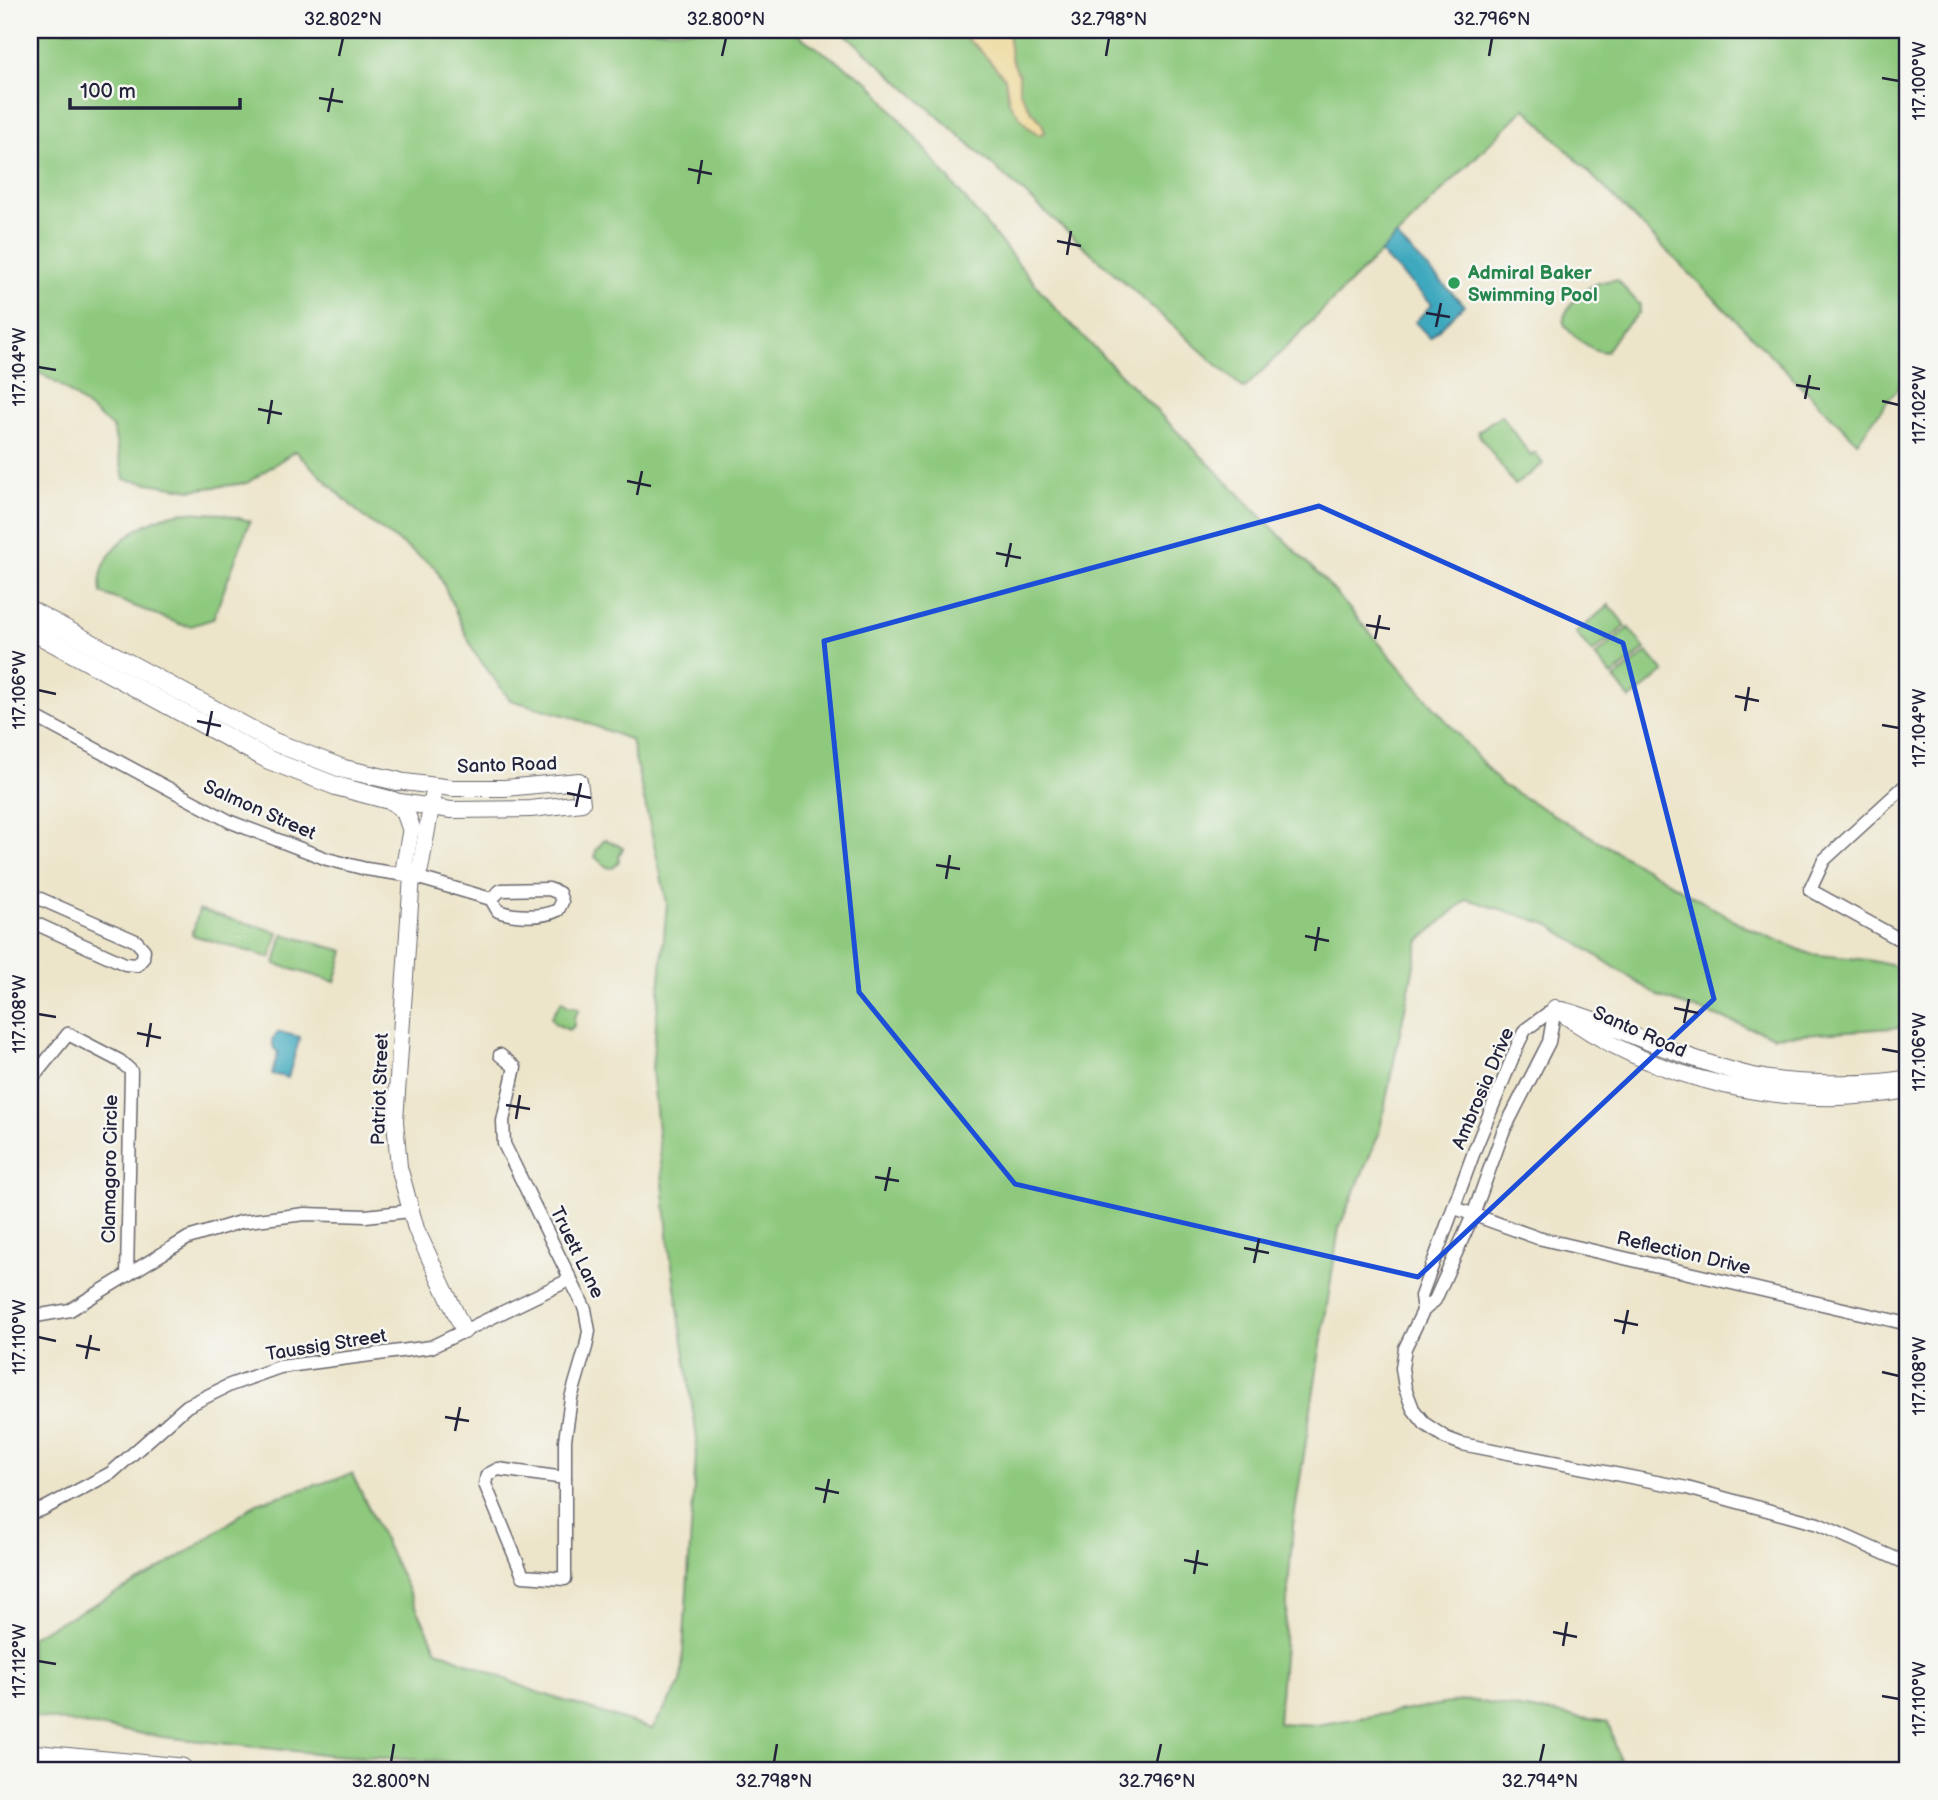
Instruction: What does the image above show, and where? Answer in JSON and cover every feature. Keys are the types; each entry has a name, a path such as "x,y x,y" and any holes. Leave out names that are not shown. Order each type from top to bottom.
{"highway":[{"path":"30,1756 181,1770"}],"main road":[{"name":"Santo Road","path":"30,610 274,742 344,769 397,781"},
{"name":"Santo Road","path":"30,630 270,760 335,786 393,801"},
{"path":"393,801 405,811 411,828"}],"street":[{"name":"Salmon Street","path":"30,714 232,822 327,859 366,869 412,876 491,899 498,911 508,915 551,914 558,910 562,902 559,893 549,889 501,890 491,899"},
{"name":"Santo Road","path":"393,801 451,810 531,809 582,803 579,781 505,788 397,781"},
{"path":"1908,783 1824,860 1810,890 1908,944"},
{"name":"Patriot Street","path":"434,785 420,869 412,876 395,1121 399,1167 410,1211 464,1331"},
{"name":"Patriot Street","path":"411,828 404,867 412,876"},
{"path":"30,899 36,897 136,941 144,950 143,958 137,965 125,964 30,921"},
{"name":"Santo Road","path":"1555,1008 1591,1017 1660,1046 1750,1075 1820,1083 1908,1078"},
{"name":"Santo Road","path":"1555,1008 1583,1030 1626,1051 1682,1073 1744,1090 1809,1096 1887,1094 1908,1090"},
{"name":"Ambrosia Drive","path":"1423,1311 1421,1296 1475,1149 1519,1042 1525,1030 1555,1008"},
{"name":"Ambrosia Drive","path":"1555,1008 1549,1042 1503,1132 1473,1215 1435,1300 1423,1311 1405,1348 1402,1368 1405,1388 1413,1409 1425,1424 1446,1438 1462,1444 1687,1488 1818,1524 1908,1564"},
{"name":"Clamagoro Circle","path":"30,1081 68,1034 120,1061 131,1071 127,1276"},
{"name":"Truett Lane","path":"500,1055 514,1067 503,1121 503,1144 585,1309 589,1331 570,1398 565,1440 565,1478 565,1579 523,1576 485,1484 487,1475 498,1469 565,1478"},
{"name":"Reflection Drive","path":"1455,1208 1538,1238 1908,1324"},
{"path":"30,1317 70,1310 188,1238 240,1223 305,1214 366,1216 410,1211"},
{"name":"Taussig Street","path":"30,1513 43,1509 111,1473 187,1406 230,1385 280,1367 431,1347 571,1279"}],"highlighted area":[{"path":"1319,506 1623,643 1714,999 1418,1277 1015,1184 859,992 824,641"}],"green space":[{"path":"30,30 790,30 870,83 1054,307 1327,583 1501,784 1746,927 1810,954 1868,960 1908,969 1908,1027 1774,1036 1660,997 1548,924 1467,899 1419,941 1379,1134 1339,1228 1293,1525 1278,1723 1317,1725 1468,1700 1608,1722 1623,1770 588,1770 331,1755 163,1737 30,1716 30,1637 147,1577 197,1546 257,1503 352,1474 437,1650 534,1691 652,1729 681,1682 697,1439 669,1245 652,1069 667,903 631,740 571,717 510,700 474,652 436,568 362,516 295,451 247,483 191,490 124,479 113,428 63,387 30,367"},
{"path":"841,30 1908,30 1908,374 1857,442 1525,108 1244,389"},
{"path":"1617,280 1640,305 1639,314 1620,331 1606,352 1598,351 1569,331 1564,318 1574,301 1588,288 1598,283"},
{"path":"1501,415 1531,456 1535,453 1543,464 1515,485 1477,432"},
{"path":"185,512 223,514 250,521 213,619 191,626 182,625 101,593 101,577 106,562 126,537 155,520"},
{"path":"1609,605 1626,626 1592,653 1576,633"},
{"path":"1629,628 1645,649 1612,676 1595,656"},
{"path":"1647,652 1664,672 1630,699 1614,679"},
{"path":"605,839 623,848 619,862 613,868 607,867 595,857 596,850"},
{"path":"199,910 278,932 271,958 192,935"},
{"path":"283,934 344,951 335,982 275,964"},
{"path":"562,1001 569,1007 579,1009 574,1018 574,1026 569,1030 555,1024 551,1017"}],"sand":[{"path":"955,30 1008,30 1011,57 1019,76 1019,90 1031,111 1041,121 1045,132 1039,135 1027,126 1009,102 1005,78 978,48"}],"water":[{"path":"1396,236 1464,305 1430,338 1415,322 1432,304 1380,253"},
{"path":"279,1032 300,1037 288,1078 272,1074 278,1052 274,1049 272,1039"}],"place":[{"name":"Admiral Baker Swimming Pool","path":"1454,283"}]}
